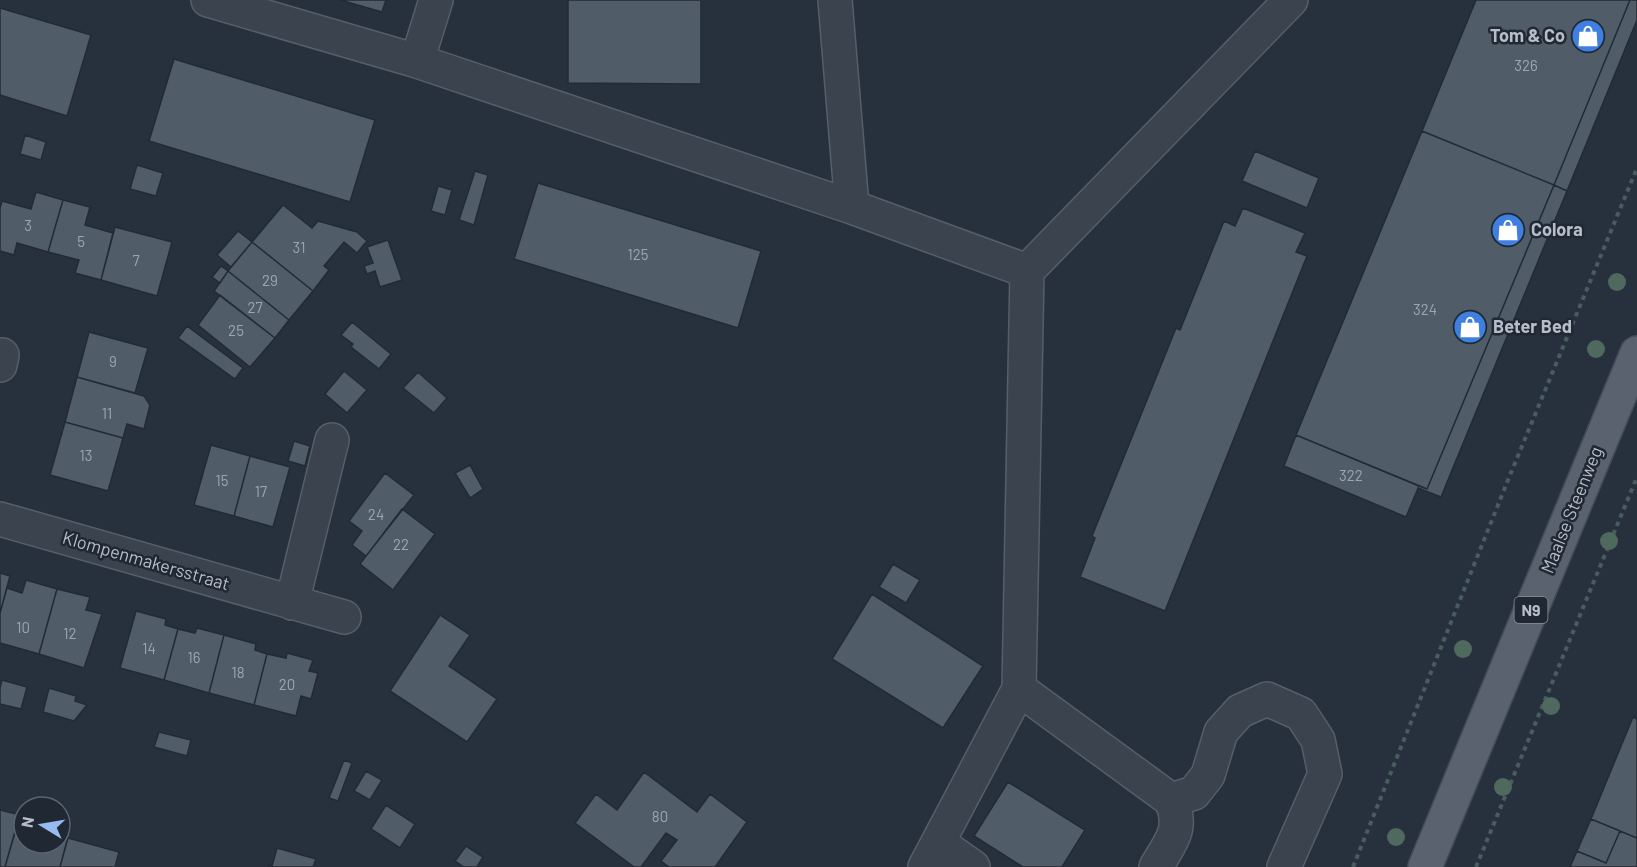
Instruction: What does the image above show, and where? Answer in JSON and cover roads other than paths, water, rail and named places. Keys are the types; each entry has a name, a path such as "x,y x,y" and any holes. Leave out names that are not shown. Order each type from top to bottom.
{"main road":[{"name":"Maalse Steenweg","path":"1425,867 1637,353"}],"street":[{"path":"208,0 417,61 852,207 1027,271"},
{"path":"417,61 436,0"},
{"path":"835,0 852,207"},
{"path":"973,867 932,855 1019,689 1027,271 1290,0"},
{"path":"292,603 332,440"},
{"name":"Klompenmakersstraat","path":"0,519 344,617"},
{"path":"1019,689 1171,800 1178,816 1174,836 1156,867"},
{"path":"1171,800 1194,793 1208,775 1221,732 1240,711 1267,699 1301,714 1318,740 1325,774 1284,867"}],"place":[{"name":"Tom & Co","path":"1588,36"},
{"name":"Colora","path":"1508,230"},
{"name":"Beter Bed","path":"1470,327"}]}
